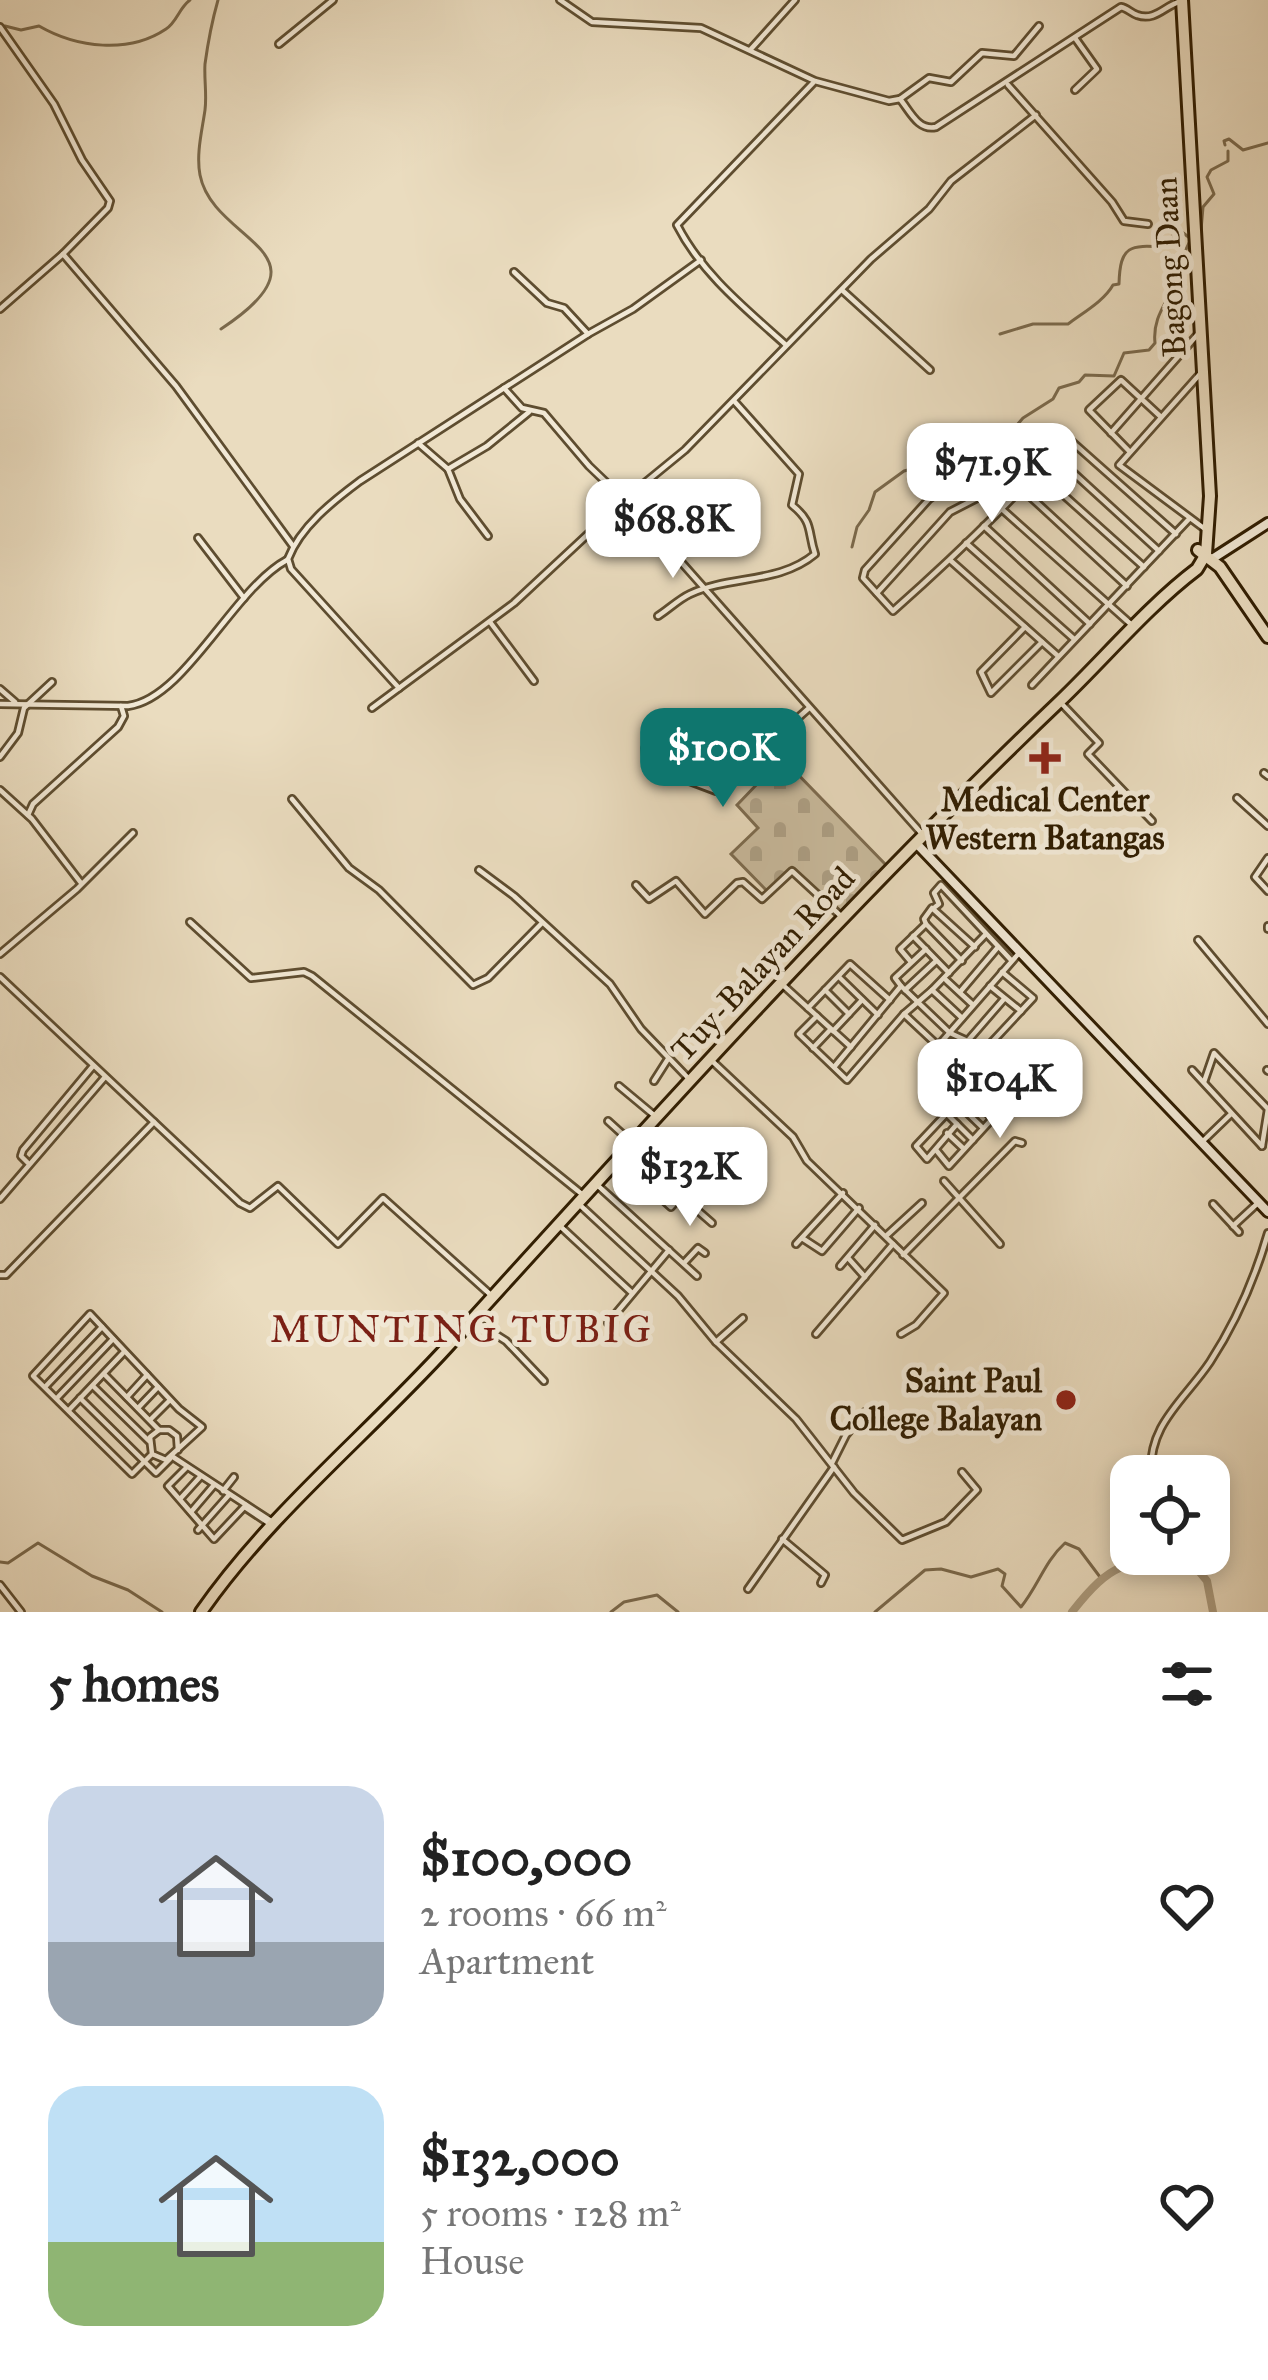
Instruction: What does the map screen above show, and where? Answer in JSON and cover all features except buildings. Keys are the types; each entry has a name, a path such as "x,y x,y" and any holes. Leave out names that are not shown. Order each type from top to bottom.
{"main road":[{"name":"Bagong Daan","path":"1182,0 1210,496 1206,554"},
{"name":"Tuy-Balayan Road","path":"201,1612 226,1576 472,1318 655,1116 920,839 1206,554"},
{"path":"1206,554 1268,637"}],"street":[{"path":"279,44 333,0"},
{"path":"560,0 592,22 691,26 815,81 879,100 900,99 929,78 950,82 982,53 1014,56 1040,26"},
{"path":"750,50 795,0"},
{"path":"900,99 915,120 932,129 1121,7 1137,15 1157,15 1182,0"},
{"path":"0,27 48,95 110,201 63,254 0,309"},
{"path":"1075,38 1097,69 1075,90"},
{"path":"786,345 744,310 678,228 815,81"},
{"path":"1006,83 1124,221 1148,224"},
{"path":"372,708 490,622 626,501 736,402 786,345 920,219 951,181 1036,116"},
{"path":"63,254 176,386 293,546"},
{"path":"28,704 122,706 156,695 244,598 288,559 293,546 335,499 633,309 700,260"},
{"path":"514,272 547,303 564,308 588,334"},
{"path":"842,290 930,370"},
{"path":"1111,434 1201,331"},
{"path":"1204,370 1119,464 1206,530"},
{"path":"1130,451 1089,410 1120,380 1161,416"},
{"path":"504,388 516,404 544,413 626,501 1020,952 1268,1213"},
{"path":"658,616 689,595 777,576 815,554 812,529 792,505 799,475 736,402"},
{"path":"448,469 487,446 530,411"},
{"path":"1127,586 1022,489 1009,478 985,472 942,490 914,514 863,578 892,610 1004,509 1022,489 1054,455 1070,440 1176,534"},
{"path":"418,443 448,469 460,499 488,536"},
{"path":"1054,455 1159,551"},
{"path":"1038,472 1144,567"},
{"path":"877,593 950,512 985,494 1135,627"},
{"path":"1032,685 1190,518"},
{"path":"1206,554 1268,524"},
{"path":"984,526 1090,624"},
{"path":"198,538 244,598"},
{"path":"966,543 1075,640"},
{"path":"288,559 399,688"},
{"path":"950,560 1059,657"},
{"path":"490,622 534,681"},
{"path":"1025,627 981,672 992,693 1042,642"},
{"path":"0,704 20,708 52,682"},
{"path":"0,688 20,708 18,733 0,757"},
{"path":"1060,701 1099,743 1088,754 1153,821"},
{"path":"28,815 33,804 118,727 124,716 122,706"},
{"path":"644,748 644,759 652,769 716,791 809,708"},
{"path":"0,790 28,815 81,884"},
{"path":"1237,798 1268,826"},
{"path":"292,799 349,868 379,890 473,985 488,978 542,923"},
{"path":"0,954 134,833"},
{"path":"1268,857 1255,877 1268,891"},
{"path":"478,870 514,896 610,984 641,1029 691,1081"},
{"path":"636,885 649,899 676,881 705,914 737,883 743,882 762,899 791,871 844,918"},
{"path":"962,961 924,919 938,904 934,893 941,885 1011,960"},
{"path":"935,907 975,947"},
{"path":"190,922 251,978 304,972 312,976 579,1199 796,1419 854,1493 905,1541 946,1522 977,1490 962,1472"},
{"path":"911,962 900,949 926,924"},
{"path":"817,1016 799,1034 847,1080 904,1013 986,934"},
{"path":"913,936 973,1005"},
{"path":"1198,940 1268,1024"},
{"path":"960,992 998,947"},
{"path":"926,949 895,978 950,1033 985,1049 1024,1089"},
{"path":"938,1046 1020,952"},
{"path":"834,1068 890,1000 937,960"},
{"path":"808,1008 850,964 890,1000"},
{"path":"904,1013 965,1071 1033,998 1002,972"},
{"path":"839,976 878,1015"},
{"path":"0,977 240,1203 250,1208 278,1186 338,1244 383,1198 492,1296"},
{"path":"782,983 851,1047"},
{"path":"990,986 1021,1011"},
{"path":"826,990 849,1014"},
{"path":"932,990 962,1018"},
{"path":"813,1048 862,999"},
{"path":"952,1059 1004,999"},
{"path":"957,1124 927,1159 916,1146 1011,1045"},
{"path":"1192,1070 1262,1146 1268,1109 1214,1053 1204,1082"},
{"path":"1010,1073 1024,1058"},
{"path":"654,1081 668,1059"},
{"path":"711,1060 793,1137 807,1161 944,1294 916,1325 901,1334"},
{"path":"28,1163 22,1150 94,1066"},
{"path":"987,1071 1013,1099"},
{"path":"926,1136 949,1166 1035,1072"},
{"path":"0,1199 105,1077"},
{"path":"976,1083 1003,1110"},
{"path":"619,1086 655,1116"},
{"path":"967,1093 994,1120"},
{"path":"957,1103 983,1128"},
{"path":"947,1114 974,1140"},
{"path":"1202,1142 1231,1114"},
{"path":"608,1121 631,1142"},
{"path":"0,1275 20,1262 154,1122"},
{"path":"641,1132 662,1152 640,1179 671,1207 681,1196 712,1223"},
{"path":"947,1133 964,1149"},
{"path":"903,1255 1015,1141 1022,1143"},
{"path":"944,1181 1000,1244"},
{"path":"595,1182 697,1276"},
{"path":"843,1193 799,1241 822,1251 859,1208"},
{"path":"1213,1204 1236,1229 1258,1202"},
{"path":"886,1236 922,1203"},
{"path":"557,1223 631,1292"},
{"path":"840,1266 876,1225"},
{"path":"1153,1455 1154,1438 1225,1335 1256,1276 1268,1233"},
{"path":"816,1334 893,1244"},
{"path":"683,1264 698,1248 705,1253"},
{"path":"608,1324 668,1250"},
{"path":"848,1258 866,1277"},
{"path":"80,1398 145,1461 156,1473 202,1427 89,1314 33,1376 131,1474 145,1461 152,1454"},
{"path":"472,1318 506,1341 544,1381"},
{"path":"716,1342 742,1318"},
{"path":"44,1387 102,1327"},
{"path":"57,1398 112,1339"},
{"path":"69,1410 124,1351"},
{"path":"103,1373 159,1430 173,1432 178,1450"},
{"path":"127,1397 147,1375"},
{"path":"92,1385 149,1441 152,1454 188,1467 274,1524"},
{"path":"138,1408 158,1388"},
{"path":"150,1420 170,1400"},
{"path":"748,1589 833,1465 846,1435 866,1412"},
{"path":"149,1441 159,1430"},
{"path":"188,1467 168,1486 214,1539 244,1505"},
{"path":"179,1499 201,1476"},
{"path":"200,1528 234,1477"},
{"path":"191,1512 214,1485"},
{"path":"782,1539 817,1564 825,1575 821,1583"},
{"path":"0,1585 21,1612"}],"green space":[{"path":"782,758 886,865 837,915 792,873 771,895 731,854 758,828 737,805"}],"waterway":[{"path":"5,26 21,30 39,26 86,43 120,45 166,29 190,0"},
{"path":"218,0 205,64 200,175 209,198 270,264 269,282 255,303 221,329"},
{"path":"1225,145 1229,139 1243,150 1268,143"},
{"path":"1201,230 1203,207 1214,194 1207,177 1228,161 1228,151"},
{"path":"1000,334 1033,324 1068,324 1119,284 1122,261 1129,250 1164,247 1182,232 1191,239"},
{"path":"852,547 875,492 904,471 999,446 1023,418 1053,399 1059,388 1085,375 1114,376 1124,353 1149,350 1190,241"},
{"name":"MUNTING TUBIG","path":"0,1562 8,1563 38,1543 162,1612"},
{"name":"MUNTING TUBIG","path":"875,1612 925,1570 941,1569 971,1577 998,1569 1005,1574 1002,1586 1021,1607 1065,1543 1079,1549 1100,1577"},
{"path":"1072,1612 1098,1582 1122,1567 1188,1558 1207,1581 1213,1612"},
{"name":"MUNTING TUBIG","path":"611,1612 624,1602 657,1595 678,1612"}],"place":[{"name":"Medical Center Western Batangas","path":"1045,758"},
{"name":"Saint Paul College Balayan","path":"1066,1400"}],"district":[{"name":"MUNTING TUBIG","path":"462,1329"}]}
